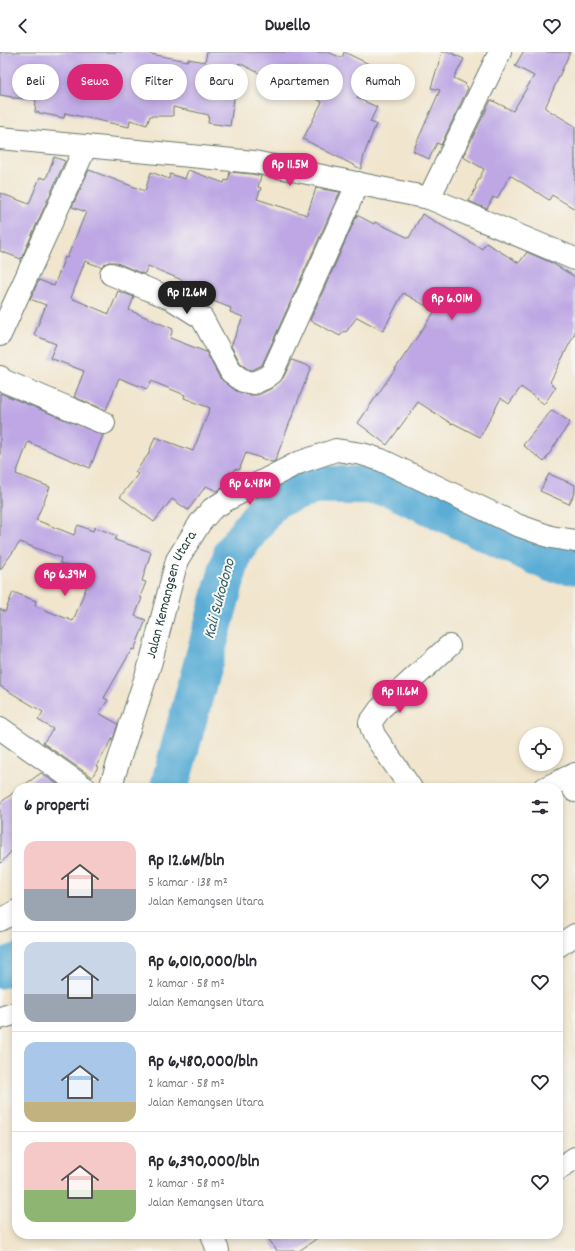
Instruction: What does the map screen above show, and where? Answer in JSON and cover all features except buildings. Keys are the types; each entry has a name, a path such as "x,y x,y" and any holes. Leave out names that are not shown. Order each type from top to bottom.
{"street":[{"path":"429,198 500,52"},
{"path":"0,138 254,162 358,183 429,198 575,259"},
{"path":"0,335 86,146"},
{"path":"111,274 172,298 202,318 231,372 243,382 253,384 265,378 272,372 358,183"},
{"path":"0,377 2,380 104,423"},
{"name":"Jalan Kemangsen Utara","path":"112,783 151,661 177,560 200,523 212,509 298,462 336,450 362,454 380,460 517,525 551,537 575,541"},
{"path":"407,783 374,736 370,723 380,709 449,646"},
{"path":"0,728 78,783"},
{"path":"0,920 12,914"},
{"path":"563,943 575,935"},
{"path":"0,1018 12,1014"},
{"path":"563,1166 575,1158"},
{"path":"214,1239 218,1251"}],"waterway":[{"name":"Kali Sukodono","path":"170,783 233,552 273,499 316,485 388,486 552,563 575,565"},
{"name":"Kali Sukodono","path":"0,969 12,965"}]}
